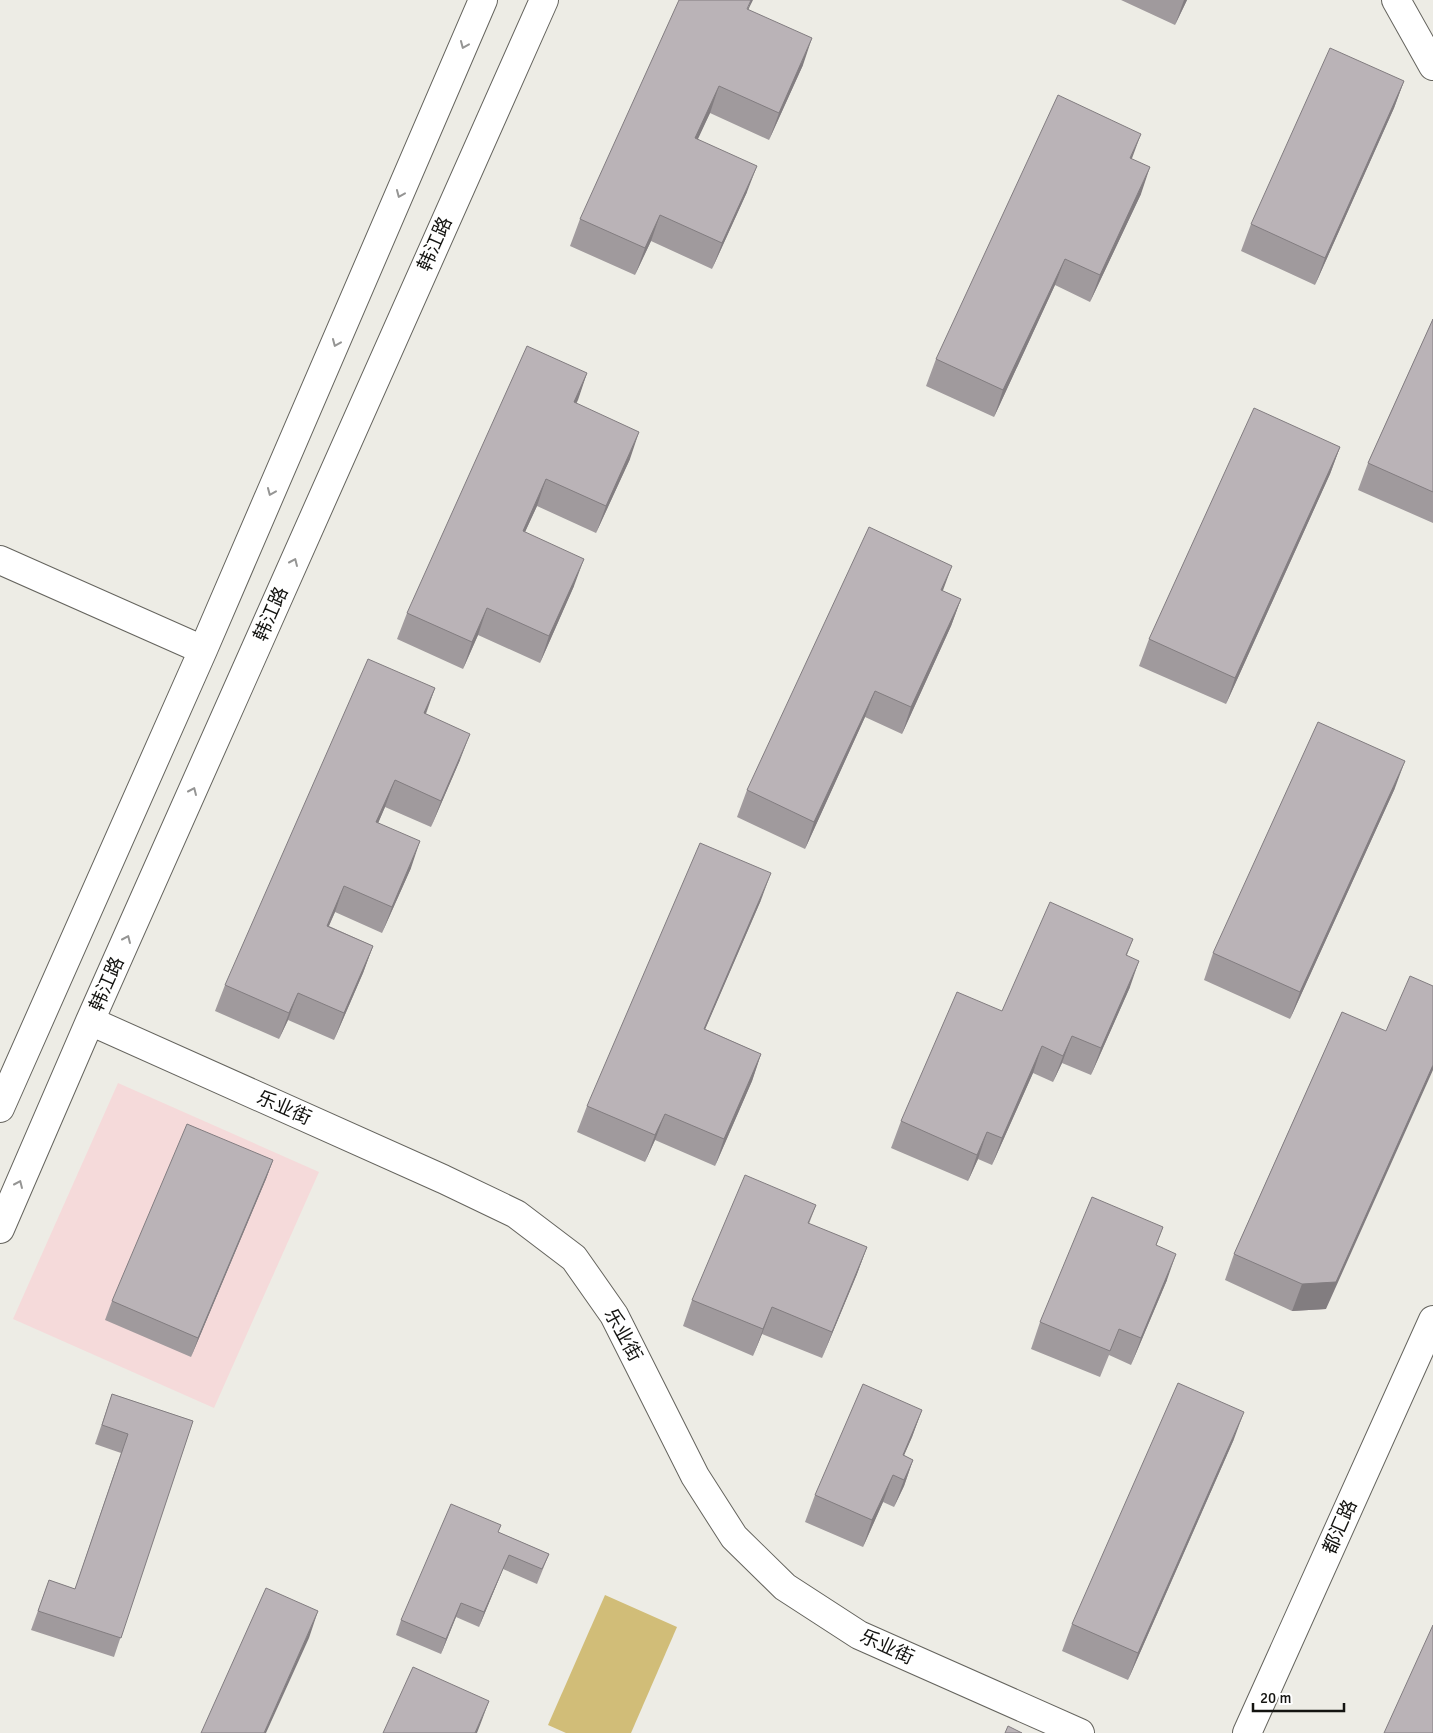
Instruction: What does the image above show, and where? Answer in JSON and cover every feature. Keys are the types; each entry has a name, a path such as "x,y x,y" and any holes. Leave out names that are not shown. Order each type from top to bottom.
{"street":[{"path":"0,1108 203,650 484,0"},
{"name":"韩江路","path":"0,1229 90,1021 544,0"},
{"path":"1396,0 1433,66"},
{"path":"0,560 203,650"},
{"name":"乐业街","path":"90,1021 443,1179 516,1214 574,1258 614,1315 695,1476 734,1537 786,1587 859,1635 1080,1733"},
{"name":"都汇路","path":"1248,1733 1433,1320"}],"shaded area":[{"path":"118,1083 319,1172 214,1408 13,1319"},
{"path":"605,1595 677,1627 631,1733 566,1733 548,1725"}],"building":[{"path":"679,0 751,0 747,9 812,38 779,113 719,86 695,138 757,166 722,243 660,215 645,248 580,219"},
{"path":"1330,48 1404,81 1325,258 1251,224"},
{"path":"1058,95 1141,134 1130,158 1150,167 1100,275 1065,259 1003,390 936,359"},
{"path":"1433,319 1433,492 1368,463"},
{"path":"527,346 587,373 574,402 639,432 606,506 546,479 523,531 584,559 549,636 487,608 472,642 407,613"},
{"path":"1254,408 1340,447 1235,678 1149,639"},
{"path":"869,527 952,566 941,590 961,599 911,707 875,691 814,822 747,790"},
{"path":"368,659 435,688 424,713 470,734 441,801 395,780 376,822 420,841 392,907 344,886 327,926 373,946 344,1013 298,993 289,1013 225,985"},
{"path":"1318,722 1405,761 1300,992 1213,953"},
{"path":"700,843 771,873 704,1029 761,1054 724,1139 665,1114 655,1135 587,1106"},
{"path":"1050,902 1133,939 1126,955 1139,961 1101,1048 1072,1036 1063,1056 1042,1046 1002,1138 987,1132 977,1155 901,1121 957,992 1002,1011"},
{"path":"1410,976 1433,986 1433,1065 1336,1282 1302,1284 1234,1254 1342,1012 1386,1031"},
{"path":"187,1124 273,1160 198,1338 112,1301"},
{"path":"745,1175 816,1205 808,1223 867,1247 832,1332 772,1307 763,1329 692,1300"},
{"path":"1092,1197 1163,1227 1156,1245 1176,1254 1141,1338 1119,1329 1110,1351 1040,1322"},
{"path":"1178,1383 1244,1412 1138,1653 1072,1624"},
{"path":"863,1384 922,1410 903,1455 913,1460 904,1480 893,1475 872,1520 815,1495"},
{"path":"112,1394 193,1421 121,1638 38,1611 49,1580 75,1589 128,1434 102,1425"},
{"path":"451,1504 501,1525 498,1532 549,1554 542,1569 509,1555 484,1612 461,1603 446,1639 401,1620"},
{"path":"266,1588 318,1611 264,1733 201,1733"},
{"path":"1433,1625 1433,1733 1384,1733"},
{"path":"413,1667 489,1701 475,1733 383,1733"},
{"path":"1008,1726 1022,1733 1005,1733"}]}
